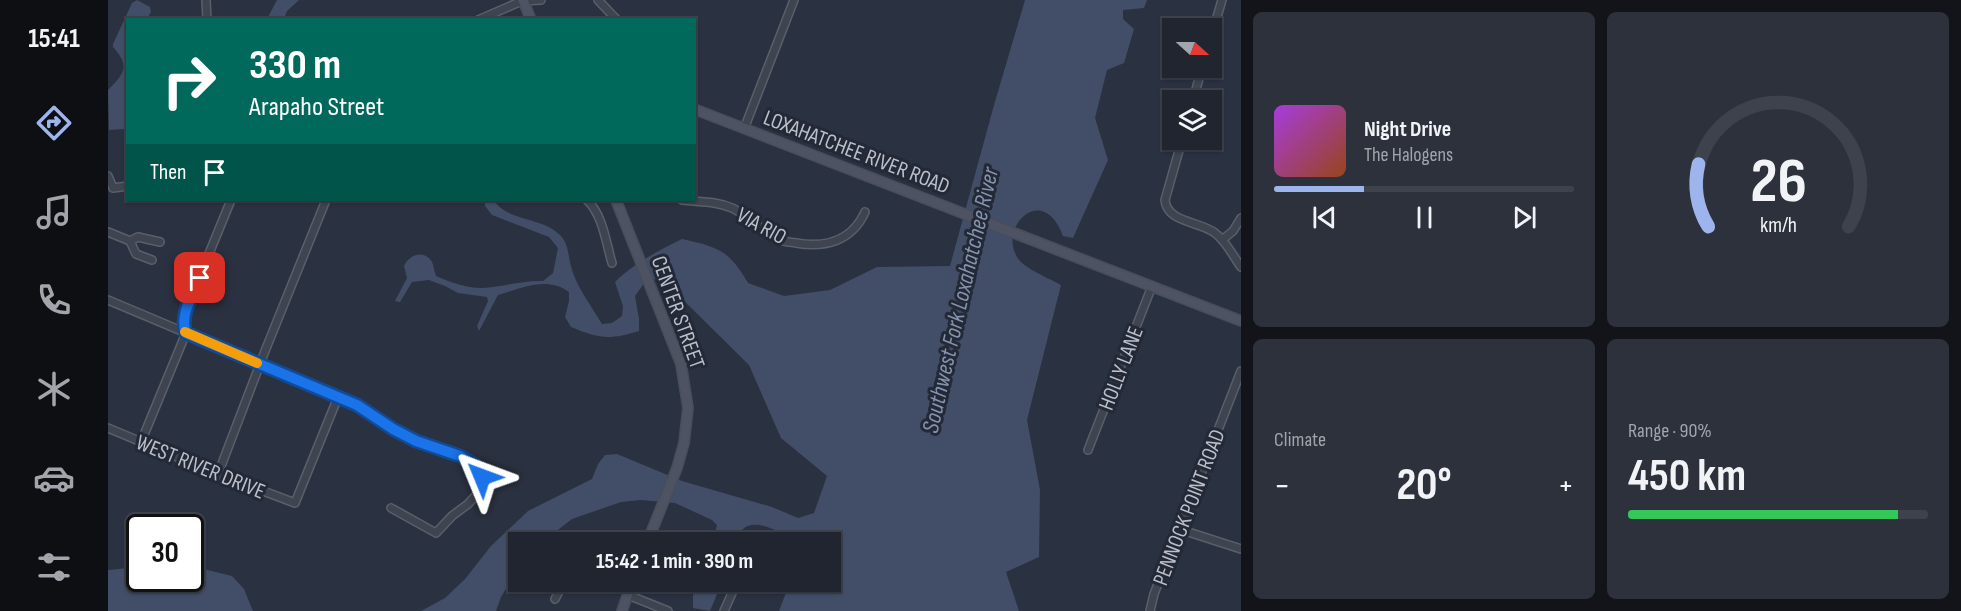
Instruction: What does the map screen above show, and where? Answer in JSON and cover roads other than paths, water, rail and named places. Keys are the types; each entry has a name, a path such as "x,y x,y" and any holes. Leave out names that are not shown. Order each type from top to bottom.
{"street":[{"path":"206,0 207,18"},
{"path":"523,0 530,18"},
{"path":"482,18 523,0 541,0"},
{"path":"598,0 615,18"},
{"path":"744,129 794,0"},
{"path":"1217,18 1222,0"},
{"name":"LOXAHATCHEE RIVER ROAD","path":"696,110 1241,321"},
{"path":"1179,150 1165,200 1166,205 1171,213 1210,230 1222,240 1241,267"},
{"path":"108,176 113,188"},
{"path":"108,195 113,188 126,186"},
{"path":"141,442 186,333 183,317 231,201"},
{"path":"218,474 326,201"},
{"path":"588,201 592,204 602,227 612,263"},
{"name":"CENTER STREET","path":"616,201 681,364 688,408 684,442 652,532"},
{"name":"VIA RIO","path":"692,201 721,204 744,214 781,241 807,245 818,245 848,236 865,212"},
{"path":"1222,240 1233,231 1241,218"},
{"path":"108,232 130,241 138,237 160,242"},
{"path":"130,241 136,254 152,260"},
{"name":"HOLLY LANE","path":"1088,450 1152,286"},
{"path":"108,300 357,405 416,441 460,456 478,467 482,477 481,490 436,533 391,508"},
{"name":"PENNOCK POINT ROAD","path":"1150,611 1154,594 1241,371"},
{"name":"WEST RIVER DRIVE","path":"108,428 295,503 338,397"},
{"path":"1179,529 1241,549"},
{"path":"555,599 559,592"},
{"path":"622,611 629,592"},
{"path":"724,611 733,592"},
{"path":"628,595 668,611"}],"water":[{"path":"137,0 150,7 151,12 148,18 126,18 126,130 109,130 108,90 122,74 123,69 122,59 113,44 132,3"},
{"path":"277,0 299,0 287,11 284,18 268,18"},
{"name":"Southwest Fork Loxahatchee River","path":"1025,0 1147,0 1144,8 1123,10 1123,19 1134,29 1124,63 1107,70 1095,118 1108,160 1073,238 1063,236 1054,219 1044,212 1033,211 1024,216 1013,236 1014,249 1020,261 1033,271 1061,285 1027,420 1040,490 1039,557 1006,572 1019,611 779,611 786,592 841,592 841,532 779,532 755,525 748,526 741,532 715,532 717,525 712,520 675,503 641,500 621,502 572,519 555,532 508,532 508,585 496,611 421,611 445,598 465,579 491,546 528,511 592,479 598,464 605,455 617,454 682,481 772,507 798,518 814,513 827,476 781,438 749,365 672,289 663,277 645,282 635,296 639,331 612,337 590,334 571,327 565,317 569,292 552,285 534,285 498,295 479,331 477,326 488,301 487,297 458,293 429,280 412,282 400,302 395,301 407,278 404,266 409,259 417,255 429,258 436,276 470,287 482,288 543,281 553,273 558,248 549,237 492,215 485,206 485,201 496,201 509,213 545,225 564,239 576,281 602,324 612,323 622,316 623,306 615,282 638,263 682,239 714,248 735,263 748,283 784,296 830,290 877,267 950,266"},
{"path":"126,568 126,592 204,592 204,569 232,576 244,589 253,611 108,611 108,570"},
{"path":"694,592 718,592 710,611 693,608"}]}
